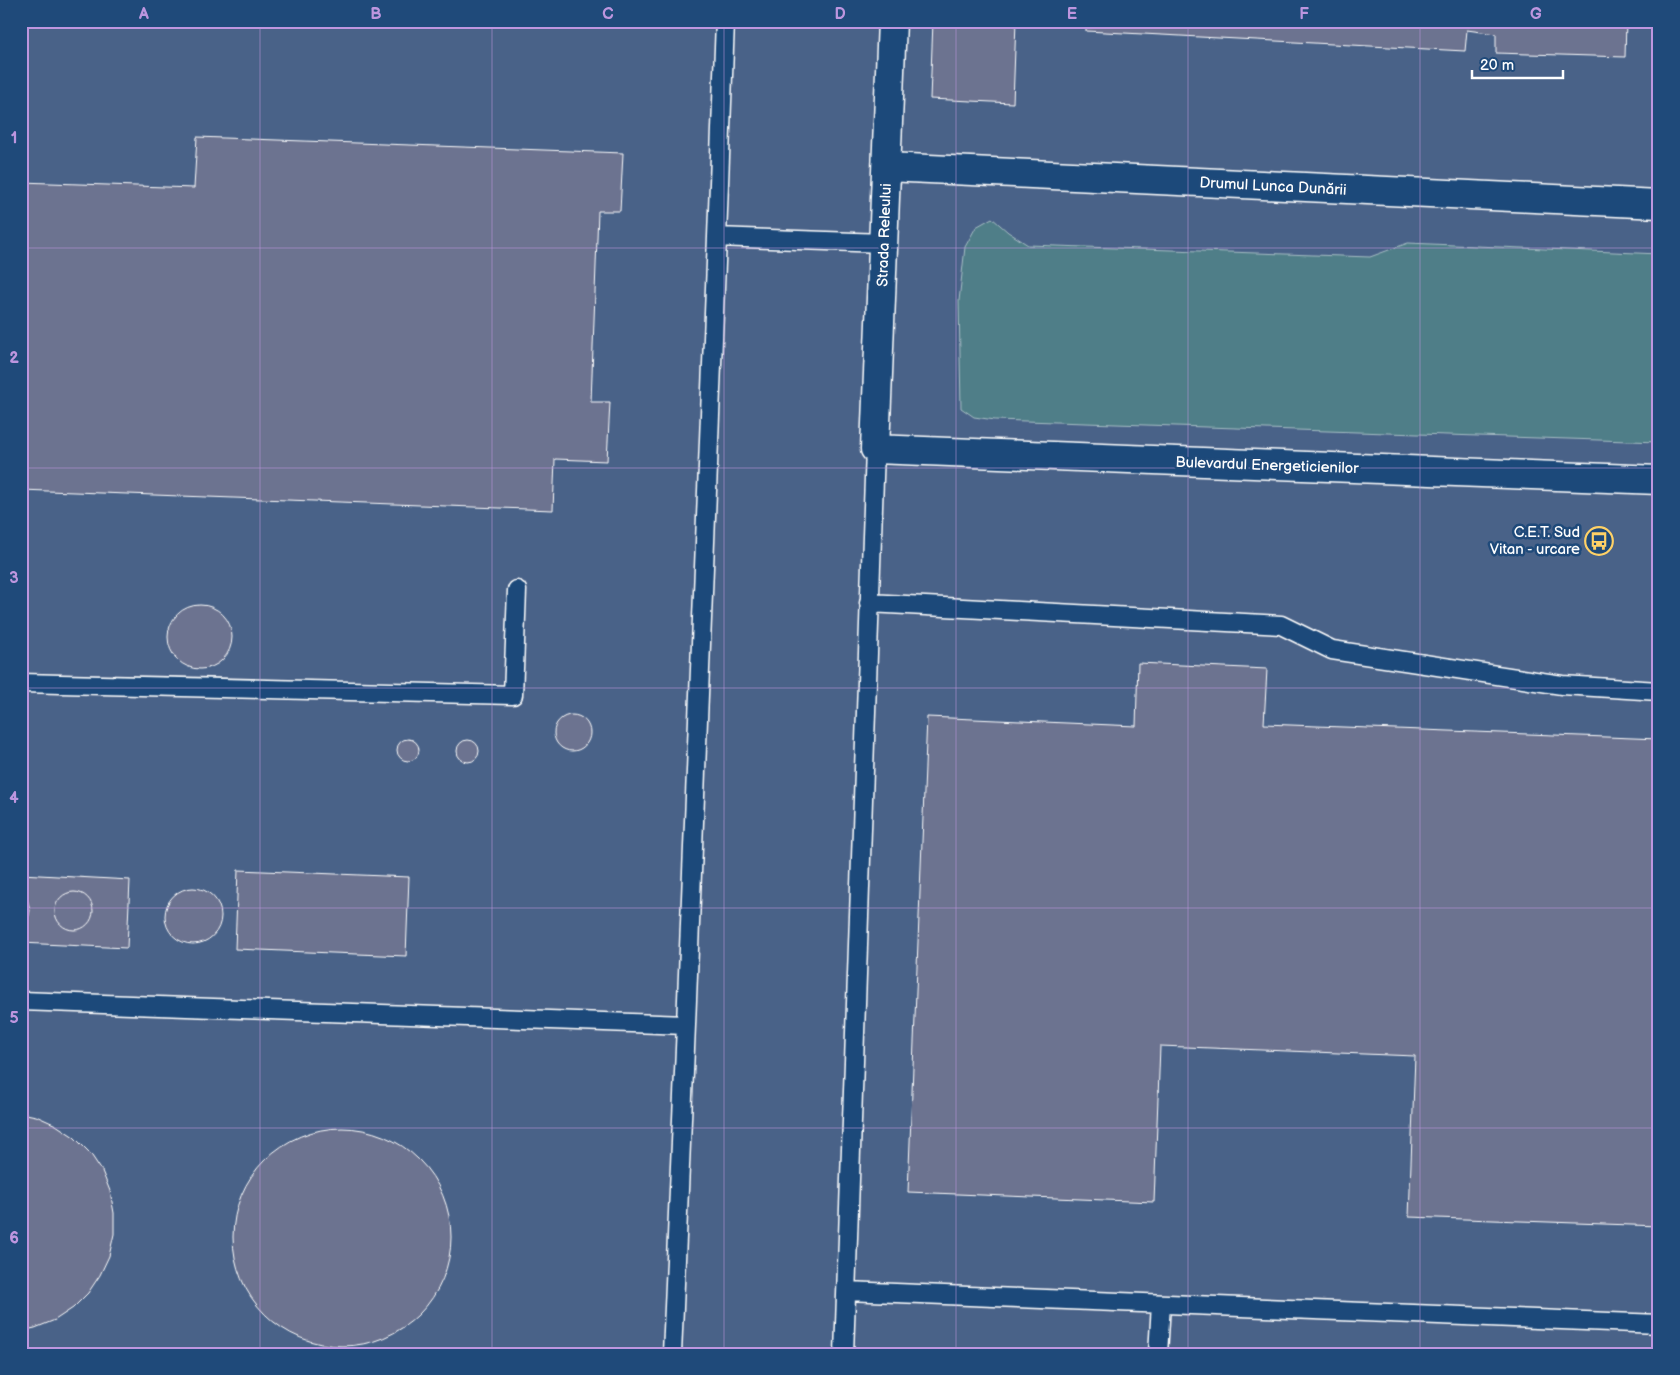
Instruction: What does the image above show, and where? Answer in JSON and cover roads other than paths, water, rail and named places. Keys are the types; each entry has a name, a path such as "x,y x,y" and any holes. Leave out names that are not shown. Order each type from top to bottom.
{"street":[{"name":"Strada Releului","path":"875,449 892,21"},
{"name":"Drumul Lunca Dunării","path":"886,167 1659,204"},
{"name":"Bulevardul Energeticienilor","path":"875,449 1659,480"}],"lane":[{"path":"672,1354 724,21"},
{"path":"717,237 883,243"},
{"path":"844,1354 875,449"},
{"path":"21,683 513,695 517,590"},
{"path":"869,603 1281,625 1332,650 1562,685 1659,691"},
{"path":"21,1001 686,1026"},
{"path":"847,1291 1659,1324"},
{"path":"1158,1354 1161,1304"}],"place":[{"name":"C.E.T. Sud Vitan - urcare","path":"1599,541"}]}
